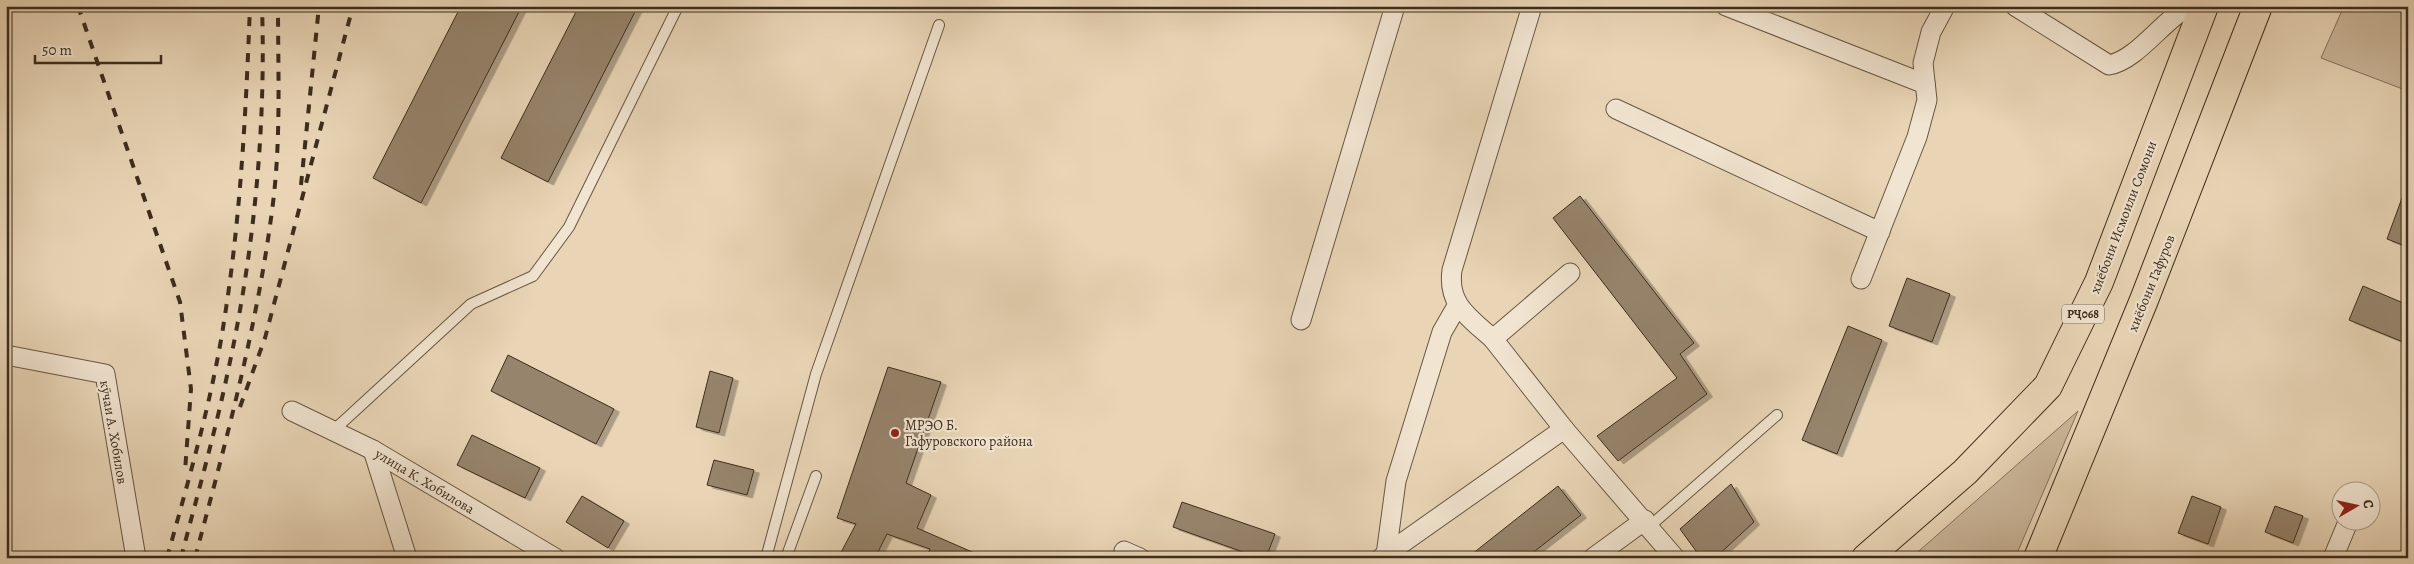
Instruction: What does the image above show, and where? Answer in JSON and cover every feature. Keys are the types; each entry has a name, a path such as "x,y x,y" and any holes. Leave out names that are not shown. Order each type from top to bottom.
{"highway":[{"name":"хиёбони Исмоили Сомони","path":"1866,558 1965,472 2048,386 2099,282 2204,6"},
{"name":"хиёбони Гафуров","path":"2038,558 2144,300 2258,6"}],"street":[{"path":"1302,320 1395,6"},
{"path":"1532,6 1452,270 1450,285 1457,306 1493,339 1564,429 1647,523 1675,558"},
{"path":"1726,6 1925,84"},
{"path":"1861,278 1917,137 1927,100 1922,63 1931,32 1945,6"},
{"path":"2015,6 2109,65 2128,59 2177,13 2189,6"},
{"path":"1616,109 1880,232"},
{"path":"1493,339 1570,273"},
{"path":"1383,556 1396,481 1442,332 1457,306"},
{"name":"кӯчаи А. Хобилов","path":"6,356 105,374 136,558"},
{"name":"улица К. Хобилова","path":"292,411 373,450 555,558"},
{"path":"1383,556 1564,429"},
{"path":"373,450 407,558"},
{"path":"1593,558 1647,523"},
{"path":"2333,558 2344,532"}],"lane":[{"path":"334,430 471,304 533,276 570,227 678,6"},
{"path":"766,558 816,374 939,25"},
{"path":"1647,523 1777,414"},
{"path":"786,558 816,476"}],"shaded area":[{"path":"2344,6 2394,6 2408,11 2408,91 2321,58"},
{"path":"2078,411 2015,558 1911,558"}],"building":[{"path":"461,6 522,6 421,203 373,178"},
{"path":"579,6 638,6 548,182 501,158"},
{"path":"2406,187 2408,188 2408,247 2387,239"},
{"path":"1580,196 1694,343 1680,354 1707,394 1618,461 1597,436 1677,378 1553,218"},
{"path":"1907,278 1950,294 1932,342 1889,326"},
{"path":"2363,286 2408,305 2408,344 2349,320"},
{"path":"1848,326 1882,340 1837,454 1802,440"},
{"path":"508,355 614,409 596,444 491,391"},
{"name":"МРЭО Б. Гафуровского района","path":"888,367 941,382 906,483 931,495 917,528 986,558 926,558 930,549 887,534 875,558 838,558 856,524 837,518"},
{"path":"710,371 733,378 719,433 696,427"},
{"path":"472,435 540,468 525,498 457,465"},
{"path":"714,460 754,470 747,495 707,485"},
{"path":"1731,484 1754,522 1715,558 1701,558 1680,529"},
{"path":"1558,486 1581,515 1526,558 1467,558"},
{"path":"582,496 624,521 608,548 566,522"},
{"path":"2192,496 2221,507 2208,544 2178,533"},
{"path":"1182,502 1275,534 1266,558 1260,558 1173,527"},
{"path":"2275,506 2303,516 2293,543 2265,532"}],"railway":[{"path":"78,6 180,302 191,389 185,471"},
{"path":"167,558 207,407 220,346 231,277 245,122 250,6"},
{"path":"181,558 223,394 245,281 260,144 263,52 262,6"},
{"path":"195,558 240,382 267,248 276,179 278,6"},
{"path":"301,185 319,6"},
{"path":"240,407 265,338 353,6"}],"place":[{"name":"МРЭО Б. Гафуровского района","path":"895,433"}]}
